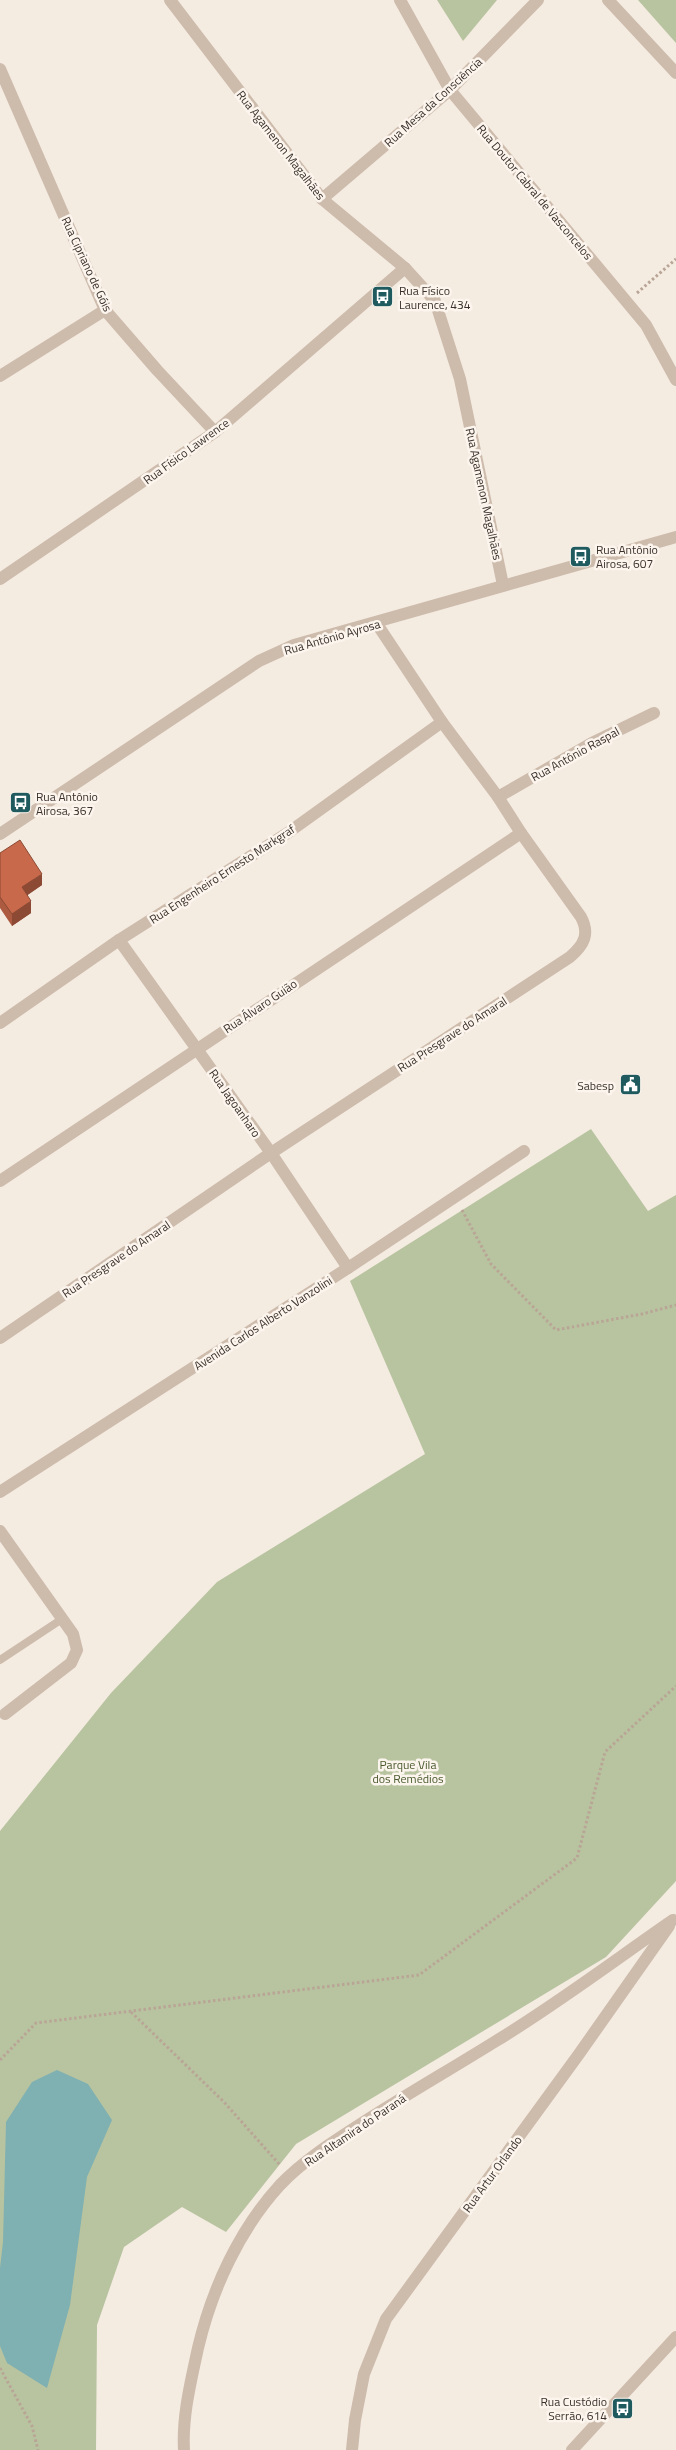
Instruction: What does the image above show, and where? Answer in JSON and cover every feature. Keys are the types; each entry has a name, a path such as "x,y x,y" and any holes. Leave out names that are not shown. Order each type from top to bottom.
{"street":[{"name":"Rua Agamenon Magalhães","path":"170,0 322,199 405,268 430,294 439,310 460,379 504,585"},
{"name":"Rua Doutor Cabral de Vasconcelos","path":"400,0 450,90 646,325 676,380"},
{"name":"Rua Mesa da Consciência","path":"322,199 450,90 538,0"},
{"path":"608,0 676,73"},
{"name":"Rua Cipriano de Góis","path":"0,69 105,310 157,370 215,432"},
{"name":"Rua Físico Lawrence","path":"0,578 215,432 405,268"},
{"path":"0,376 105,310"},
{"name":"Rua Antônio Ayrosa","path":"0,834 259,661 294,646 377,624 504,585 676,538"},
{"name":"Rua Presgrave do Amaral","path":"0,1338 271,1153 570,957 580,948 586,931 582,917 521,833 498,797 442,722 377,624"},
{"name":"Rua Antônio Raspal","path":"498,797 592,743 654,714"},
{"name":"Rua Engenheiro Ernesto Markgraf","path":"0,1023 119,940 289,832 442,722"},
{"name":"Rua Álvaro Guião","path":"0,1181 521,833"},
{"name":"Rua Jagoanharo","path":"119,940 271,1153 348,1268"},
{"name":"Avenida Carlos Alberto Vanzolini","path":"0,1492 348,1268 524,1151"},
{"path":"0,1531 73,1634 77,1650 71,1663 5,1714"},
{"name":"Rua Altamira do Paraná","path":"184,2450 183,2438 189,2386 207,2316 230,2258 257,2215 290,2176 316,2154 408,2094 498,2040 675,1918"},
{"name":"Rua Artur Orlando","path":"352,2450 355,2420 364,2374 386,2319 580,2054 675,1918"},
{"path":"572,2450 676,2337"}],"lane":[{"path":"0,1660 62,1619"}],"path":[{"path":"627,302 676,259"},
{"path":"455,1197 491,1264 556,1330 642,1314 676,1305"},
{"path":"0,2060 36,2023 419,1976 577,1858 605,1752 676,1686"},
{"path":"131,2012 224,2102 290,2176"},
{"path":"0,2368 32,2426 38,2450"}],"green space":[{"path":"437,0 497,0 463,41"},
{"path":"638,0 676,0 676,43"},
{"name":"Parque Vila dos Remédios","path":"591,1129 648,1211 676,1195 676,1881 606,1957 296,2144 226,2232 182,2207 124,2247 97,2325 96,2450 0,2450 0,1831 111,1693 217,1582 425,1454 350,1281"}],"water":[{"path":"57,2070 88,2084 112,2120 87,2177 70,2305 47,2388 7,2363 0,2346 0,2268 3,2242 6,2122 32,2082"}],"building":[{"path":"20,840 42,874 22,887 31,901 12,914 0,897 0,853"}],"place":[{"name":"Rua Físico Laurence, 434","path":"383,297"},
{"name":"Rua Antônio Airosa, 607","path":"580,556"},
{"name":"Rua Antônio Airosa, 367","path":"20,803"},
{"name":"Sabesp","path":"630,1085"},
{"name":"Rua Custódio Serrão, 614","path":"623,2408"}]}
